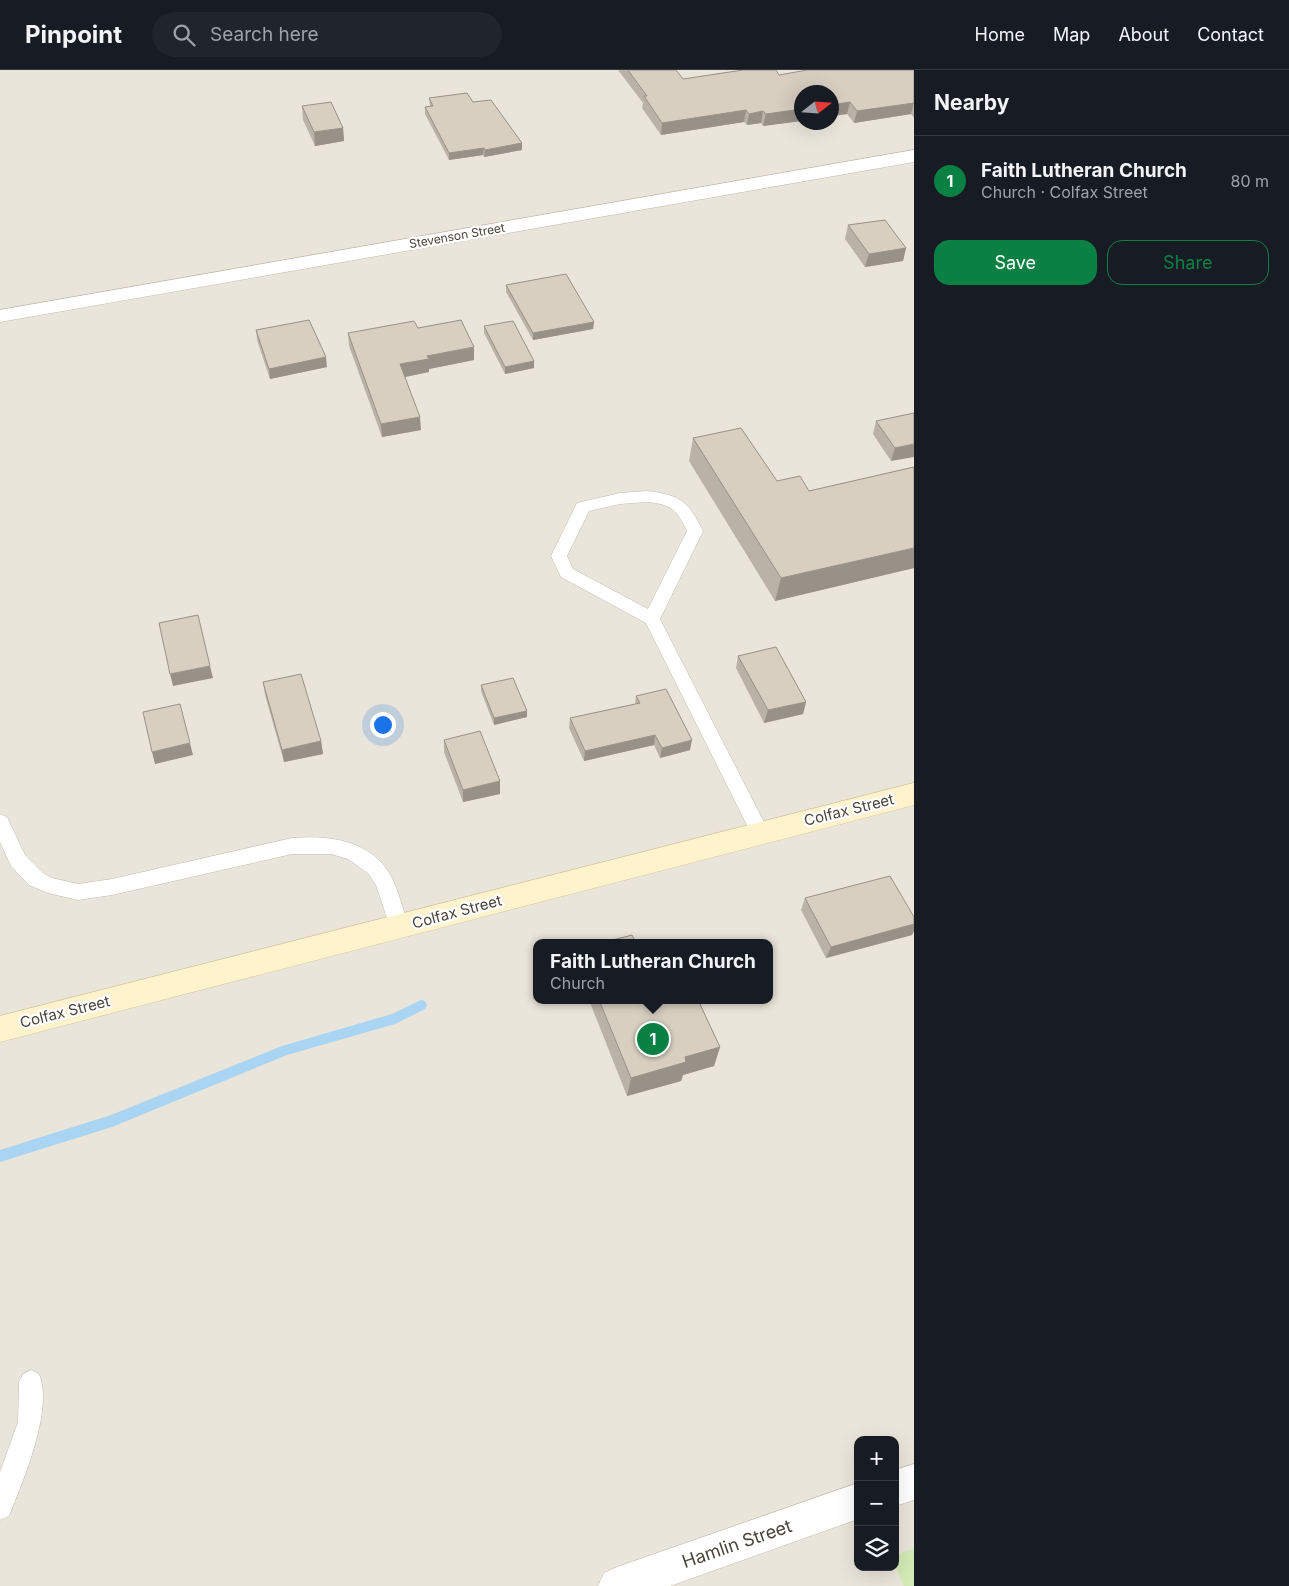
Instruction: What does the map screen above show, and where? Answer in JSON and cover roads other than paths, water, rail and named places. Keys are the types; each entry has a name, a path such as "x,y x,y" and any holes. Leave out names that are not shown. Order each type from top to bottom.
{"street":[{"name":"Stevenson Street","path":"0,316 914,156"},
{"name":"Colfax Street","path":"0,1029 400,927 760,832 914,794"},
{"path":"899,1487 914,1482"},
{"name":"Hamlin Street","path":"617,1586 854,1503"}],"lane":[{"path":"652,619 695,530 682,508 671,501 645,498 605,500 583,507 559,556 567,573 652,619 760,832"},
{"path":"0,822 18,860 36,879 48,885 78,892 112,887 292,846 306,844 336,846 351,851 373,867 382,879 400,927"},
{"path":"0,1507 30,1422 32,1382"}],"waterway":[{"path":"0,1156 112,1121 286,1050 395,1019 421,1005"}],"place":[{"name":"Faith Lutheran Church","path":"653,1039"}]}
